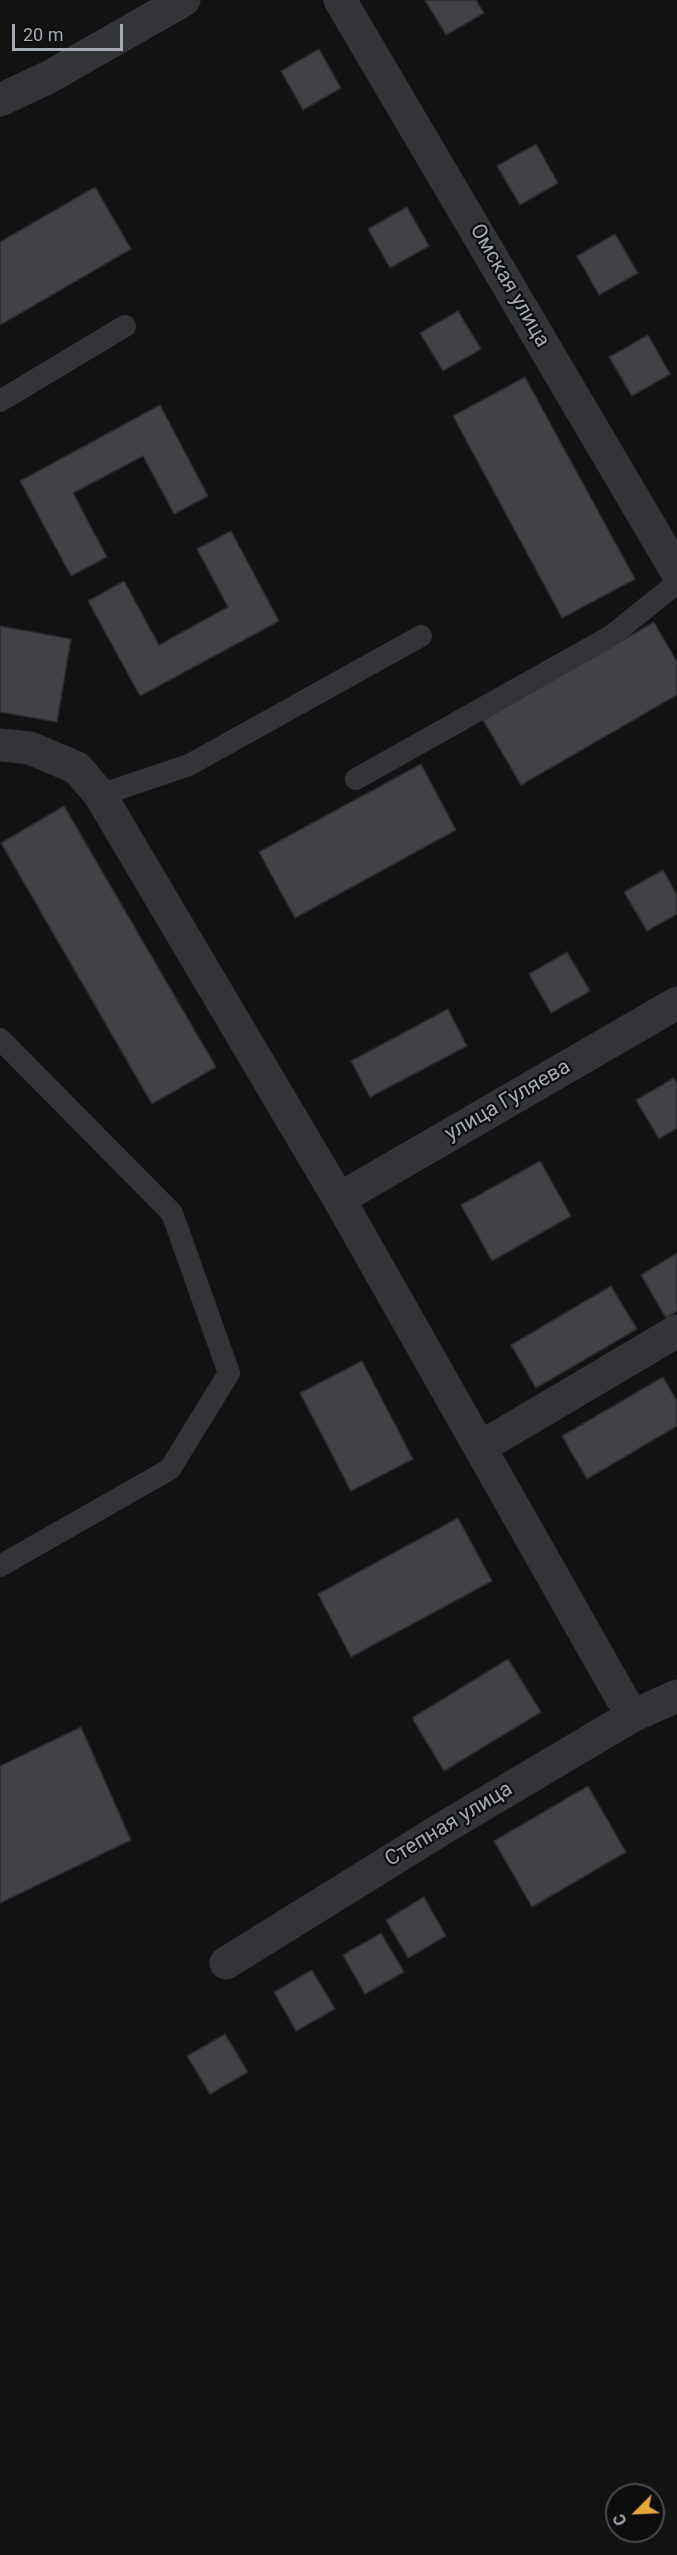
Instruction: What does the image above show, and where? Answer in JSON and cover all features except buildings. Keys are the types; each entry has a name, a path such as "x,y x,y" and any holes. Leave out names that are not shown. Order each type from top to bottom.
{"street":[{"path":"0,100 49,77 184,0"},
{"name":"Омская улица","path":"340,0 677,572"},
{"path":"0,745 30,748 77,768 100,795 339,1199 632,1716"},
{"name":"улица Гуляева","path":"339,1199 677,1003"},
{"path":"481,1447 677,1331"},
{"name":"Степная улица","path":"226,1963 445,1827 632,1716 677,1696"}],"lane":[{"path":"0,400 124,326"},
{"path":"356,779 611,636 677,583"},
{"path":"100,795 189,765 421,636"},
{"path":"0,1039 172,1213 229,1373 170,1469 0,1566"}]}
